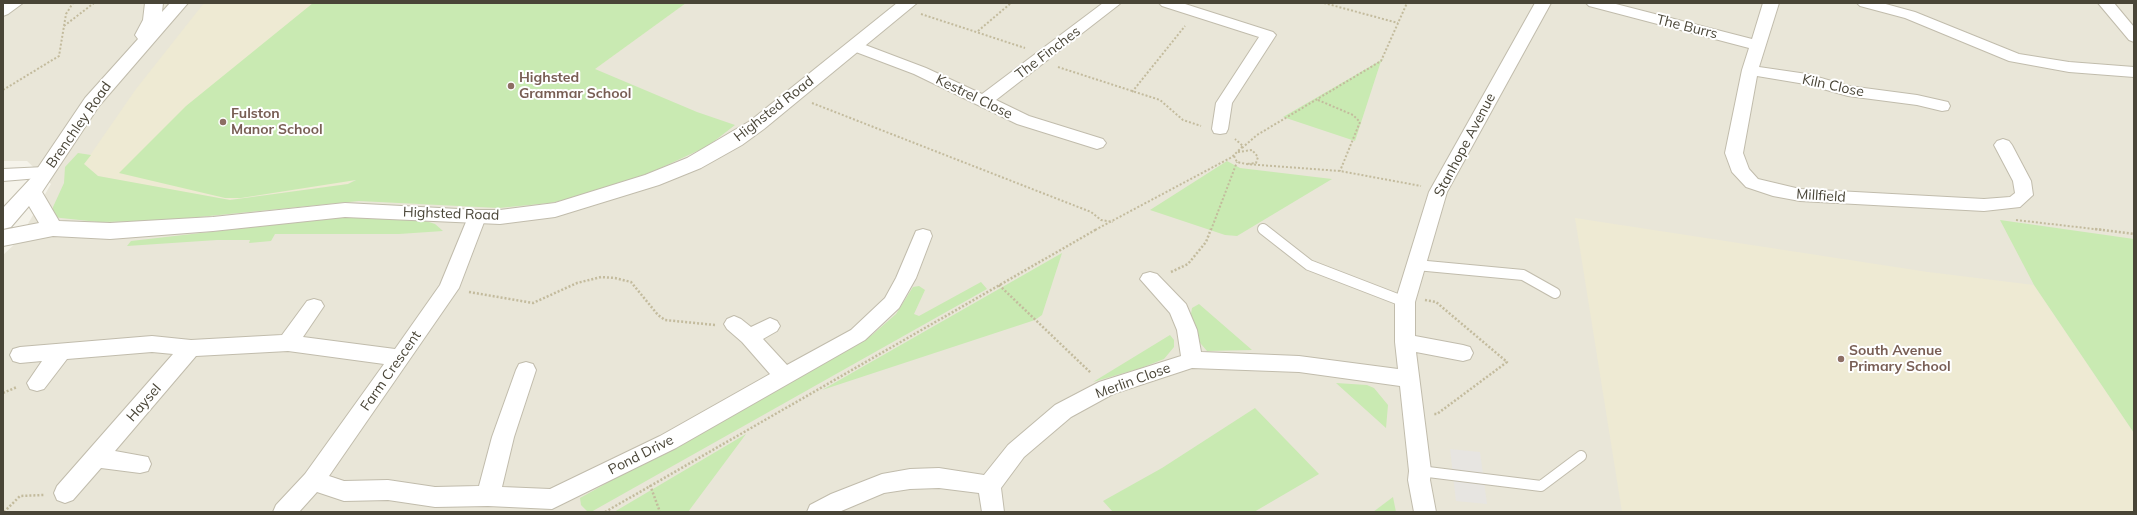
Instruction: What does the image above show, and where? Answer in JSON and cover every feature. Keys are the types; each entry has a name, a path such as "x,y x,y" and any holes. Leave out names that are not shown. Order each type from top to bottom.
{"street":[{"path":"3,11 15,3"},
{"name":"Brenchley Road","path":"137,49 152,20 154,3"},
{"name":"Brenchley Road","path":"3,234 39,184 92,102 179,3"},
{"name":"The Finches","path":"983,102 1113,3"},
{"path":"1167,3 1268,35 1224,103 1220,129"},
{"name":"Stanhope Avenue","path":"1425,512 1419,480 1420,471 1405,342 1405,302 1438,192 1543,3"},
{"name":"The Burrs","path":"1594,3 1756,45"},
{"name":"Millfield","path":"1771,3 1756,45 1734,153 1741,172 1752,183 1773,190 1800,196 1984,205 2014,203 2024,195 2022,181 2003,145"},
{"path":"1865,3 1910,15 2015,58 2069,67 2134,72"},
{"path":"2106,3 2134,37"},
{"name":"Highsted Road","path":"3,238 53,228 110,231 212,224 345,210 500,217 555,210 598,198 652,180 694,162 735,140 905,6"},
{"name":"Kestrel Close","path":"854,46 920,71 1023,120 1067,135 1097,143"},
{"name":"Kiln Close","path":"1750,70 1807,80 1848,91 1917,93 1942,106"},
{"path":"3,175 39,184 53,228"},
{"name":"Brenchley Road","path":"3,222 39,184"},
{"name":"Farm Crescent","path":"284,512 313,481 449,288 477,217"},
{"name":"Pond Drive","path":"313,481 344,491 388,490 434,497 488,496 552,499 668,442 784,376 820,358 858,335 892,302 906,278 923,236"},
{"path":"1150,279 1179,309 1187,330 1192,360"},
{"path":"288,343 314,306"},
{"path":"734,324 749,337 784,376"},
{"path":"749,337 770,326"},
{"path":"1405,342 1463,355"},
{"path":"20,355 152,344 191,348 288,343 400,358"},
{"name":"Haysel","path":"65,493 191,348"},
{"path":"38,383 62,352"},
{"name":"Merlin Close","path":"989,486 1016,451 1063,411 1106,388 1192,360 1299,364 1410,379"},
{"path":"488,496 503,437 526,370"},
{"path":"97,458 140,464"},
{"path":"818,512 839,501 882,484 910,479 939,478 961,480 989,486 993,512"}],"lane":[{"path":"1263,229 1309,265 1405,302"},
{"path":"1416,265 1523,275 1555,293"},
{"path":"1420,471 1541,486 1580,456"}],"path":[{"path":"3,90 59,56 66,14 73,3"},
{"path":"63,26 94,3"},
{"path":"977,31 1011,3"},
{"path":"1324,3 1398,23"},
{"path":"1238,153 1257,135 1318,100 1381,61 1406,3"},
{"path":"605,512 999,285 1234,156 1243,146 1220,129 1193,124 1183,120 1160,100 1038,60 1023,46 905,6"},
{"path":"1132,92 1196,12"},
{"path":"793,95 1091,212 1101,220 1114,222"},
{"path":"1318,100 1353,115 1360,122 1340,171"},
{"path":"1234,156 1238,151 1238,153 1252,150 1258,157 1256,163 1246,164"},
{"path":"1150,279 1174,272 1188,264 1206,242 1237,162 1234,156"},
{"path":"1237,162 1246,164 1340,171 1419,186"},
{"path":"2010,218 2029,223 2134,234"},
{"path":"449,288 533,303 577,283 601,277 615,278 631,282 658,315 666,320 706,325 734,324"},
{"path":"999,285 1106,388"},
{"path":"650,485 660,512"},
{"path":"4,512 20,496 65,493"}],"shaded area":[{"path":"3,3 2134,3 2134,512 3,512 3,255 18,241 51,184 27,161 3,161"},
{"path":"204,3 686,3 595,69 368,171 348,184 230,200 120,182 98,176 84,164 136,89"},
{"name":"South Avenue Primary School","path":"1575,218 1928,272 2034,285 2134,433 2134,512 1622,512"},
{"path":"1450,449 1480,452 1487,504 1456,501"}],"green space":[{"path":"313,3 686,3 595,69 697,112 735,125 708,146 650,173 591,194 550,203 499,208 359,201 159,221 98,222 52,217 53,207 64,183 65,167 78,153 91,155 84,164 98,176 230,200 348,184 356,180 241,198 225,198 119,173 186,106"},
{"path":"1385,58 1381,61 1355,141 1283,117"},
{"path":"1227,161 1240,168 1332,179 1237,236 1225,235 1150,210"},
{"path":"374,216 420,219 435,224 443,231 399,234 275,234 271,241 249,243 250,240 217,240 127,246 131,241 340,217"},
{"path":"2000,220 2134,239 2134,433 2034,285"},
{"path":"1062,253 1042,315 1035,320 822,390"},
{"path":"981,282 987,289 591,512 588,512 581,505 580,498 872,335 896,314 913,287 919,286 925,290 914,314 919,316"},
{"path":"1199,304 1252,350 1207,351 1195,337 1191,314 1192,308"},
{"path":"1170,335 1174,340 1174,347 1164,359 1141,368 1093,382"},
{"path":"1336,383 1367,385 1374,388 1388,405 1386,428"},
{"path":"1255,408 1319,474 1254,512 1113,512 1103,501 1162,468"},
{"path":"746,434 688,512 614,512"},
{"path":"1393,497 1396,512 1373,512"}],"place":[{"name":"Highsted Grammar School","path":"511,86"},
{"name":"Fulston Manor School","path":"223,122"},
{"name":"South Avenue Primary School","path":"1841,359"}]}
